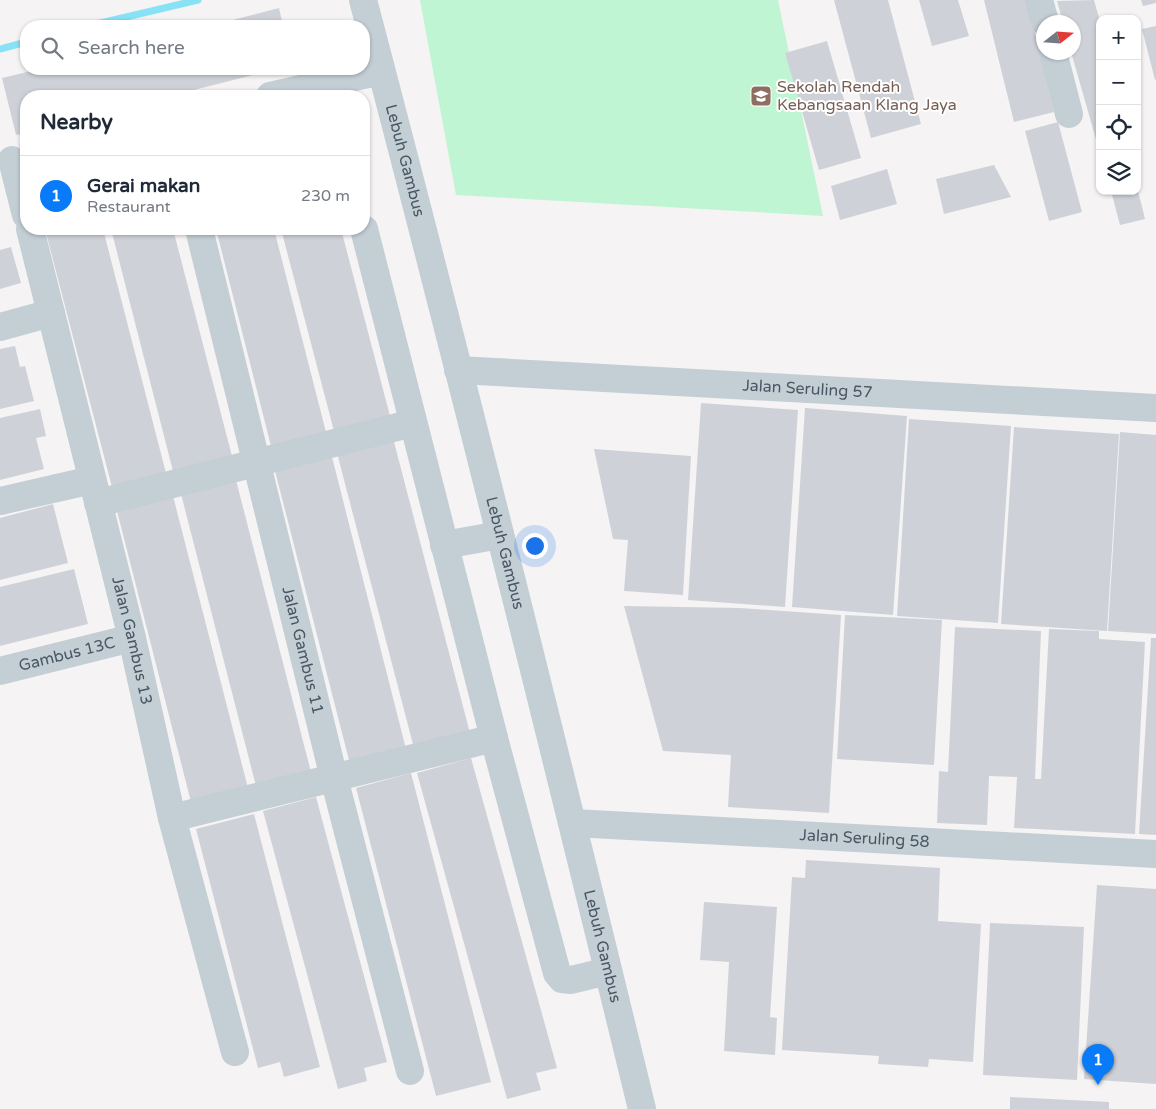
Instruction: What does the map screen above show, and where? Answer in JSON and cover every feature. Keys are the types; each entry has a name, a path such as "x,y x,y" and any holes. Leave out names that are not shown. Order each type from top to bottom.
{"street":[{"name":"Lebuh Gambus","path":"362,0 367,20"},
{"path":"1039,0 1043,15"},
{"name":"Lebuh Gambus","path":"370,30 573,823 642,1109"},
{"path":"1055,60 1069,114"},
{"path":"370,75 381,71"},
{"path":"328,90 370,75"},
{"path":"13,160 20,190"},
{"name":"Jalan Gambus 13","path":"32,235 132,638 172,818 235,1052"},
{"name":"Jalan Gambus 11","path":"200,235 334,778 410,1071"},
{"path":"366,235 494,738 557,973 562,979 571,980 608,971"},
{"path":"0,327 51,313"},
{"name":"Jalan Seruling 57","path":"458,370 1156,408"},
{"path":"0,501 95,492 257,463 413,423"},
{"path":"444,545 500,535"},
{"name":"Gambus 13C","path":"0,671 132,638"},
{"path":"172,818 494,738"},
{"name":"Jalan Seruling 58","path":"573,823 1156,854"}],"green space":[{"path":"420,0 778,0 823,216 456,195"}],"building":[{"path":"834,0 888,0 921,124 871,138"},
{"path":"919,0 958,0 969,36 932,46"},
{"path":"984,0 1027,0 1036,37 1036,60 1041,60 1054,112 1014,122"},
{"path":"1094,0 1098,15 1096,15 1096,140 1073,60 1081,60 1081,15 1061,15 1057,1"},
{"path":"1141,0 1156,0 1156,3 1143,6"},
{"path":"279,8 282,20 233,20"},
{"path":"1156,26 1156,79 1155,80 1142,29"},
{"path":"827,41 861,158 819,170 785,53"},
{"path":"20,74 253,75 194,90 20,90 20,134 16,135 2,78"},
{"path":"1058,122 1082,212 1049,221 1025,131"},
{"path":"994,165 1011,197 944,214 936,179"},
{"path":"887,169 897,204 840,220 831,186"},
{"path":"1112,195 1139,195 1145,219 1120,225"},
{"path":"47,235 105,235 167,477 113,491"},
{"path":"113,235 175,235 233,460 174,475"},
{"path":"218,235 276,235 327,436 272,450"},
{"path":"283,235 343,235 390,416 334,431"},
{"path":"11,247 21,283 0,289 0,250"},
{"path":"15,346 20,367 25,366 34,401 0,409 0,349"},
{"path":"701,403 798,410 785,607 688,600"},
{"path":"805,408 907,416 893,615 792,607"},
{"path":"40,409 46,436 36,438 44,469 0,480 0,418"},
{"path":"909,419 1011,426 998,623 897,616"},
{"path":"1014,427 1119,434 1107,631 1001,624"},
{"path":"1120,432 1156,435 1156,634 1108,631"},
{"path":"393,438 471,737 415,752 337,453"},
{"path":"594,449 691,456 683,595 624,591 628,540 613,539"},
{"path":"331,453 407,753 351,768 274,467"},
{"path":"236,480 312,776 257,790 181,494"},
{"path":"173,496 249,792 192,806 117,511"},
{"path":"53,504 68,563 0,580 0,518"},
{"path":"74,569 88,624 0,646 0,587"},
{"path":"624,606 740,608 841,615 829,813 728,807 731,755 663,751"},
{"path":"845,615 942,620 934,765 837,759"},
{"path":"955,627 1041,631 1035,779 1041,779 1049,629 1099,631 1099,639 1145,642 1135,834 1014,828 1017,777 989,776 987,825 937,823 939,771 948,772"},
{"path":"1151,638 1156,638 1156,835 1139,834"},
{"path":"471,758 557,1068 536,1073 541,1090 507,1099 417,773"},
{"path":"411,773 491,1082 436,1096 356,788"},
{"path":"316,797 387,1062 364,1068 367,1081 338,1089 263,811"},
{"path":"254,814 320,1067 284,1077 280,1062 258,1068 196,829"},
{"path":"806,860 940,868 938,921 981,924 973,1062 929,1059 928,1067 878,1064 879,1056 782,1050 792,877 805,878"},
{"path":"1097,885 1156,889 1156,1084 1084,1079"},
{"path":"704,902 777,907 770,1017 777,1018 775,1055 724,1051 729,962 700,960"},
{"path":"990,923 1084,927 1077,1080 983,1075"},
{"path":"1010,1097 1109,1102 1109,1109 1010,1109"}],"waterway":[{"path":"113,20 198,0"},
{"path":"0,49 20,44"}],"place":[{"name":"Sekolah Rendah Kebangsaan Klang Jaya","path":"761,96"},
{"name":"Gerai makan","path":"1098,1085"}]}
